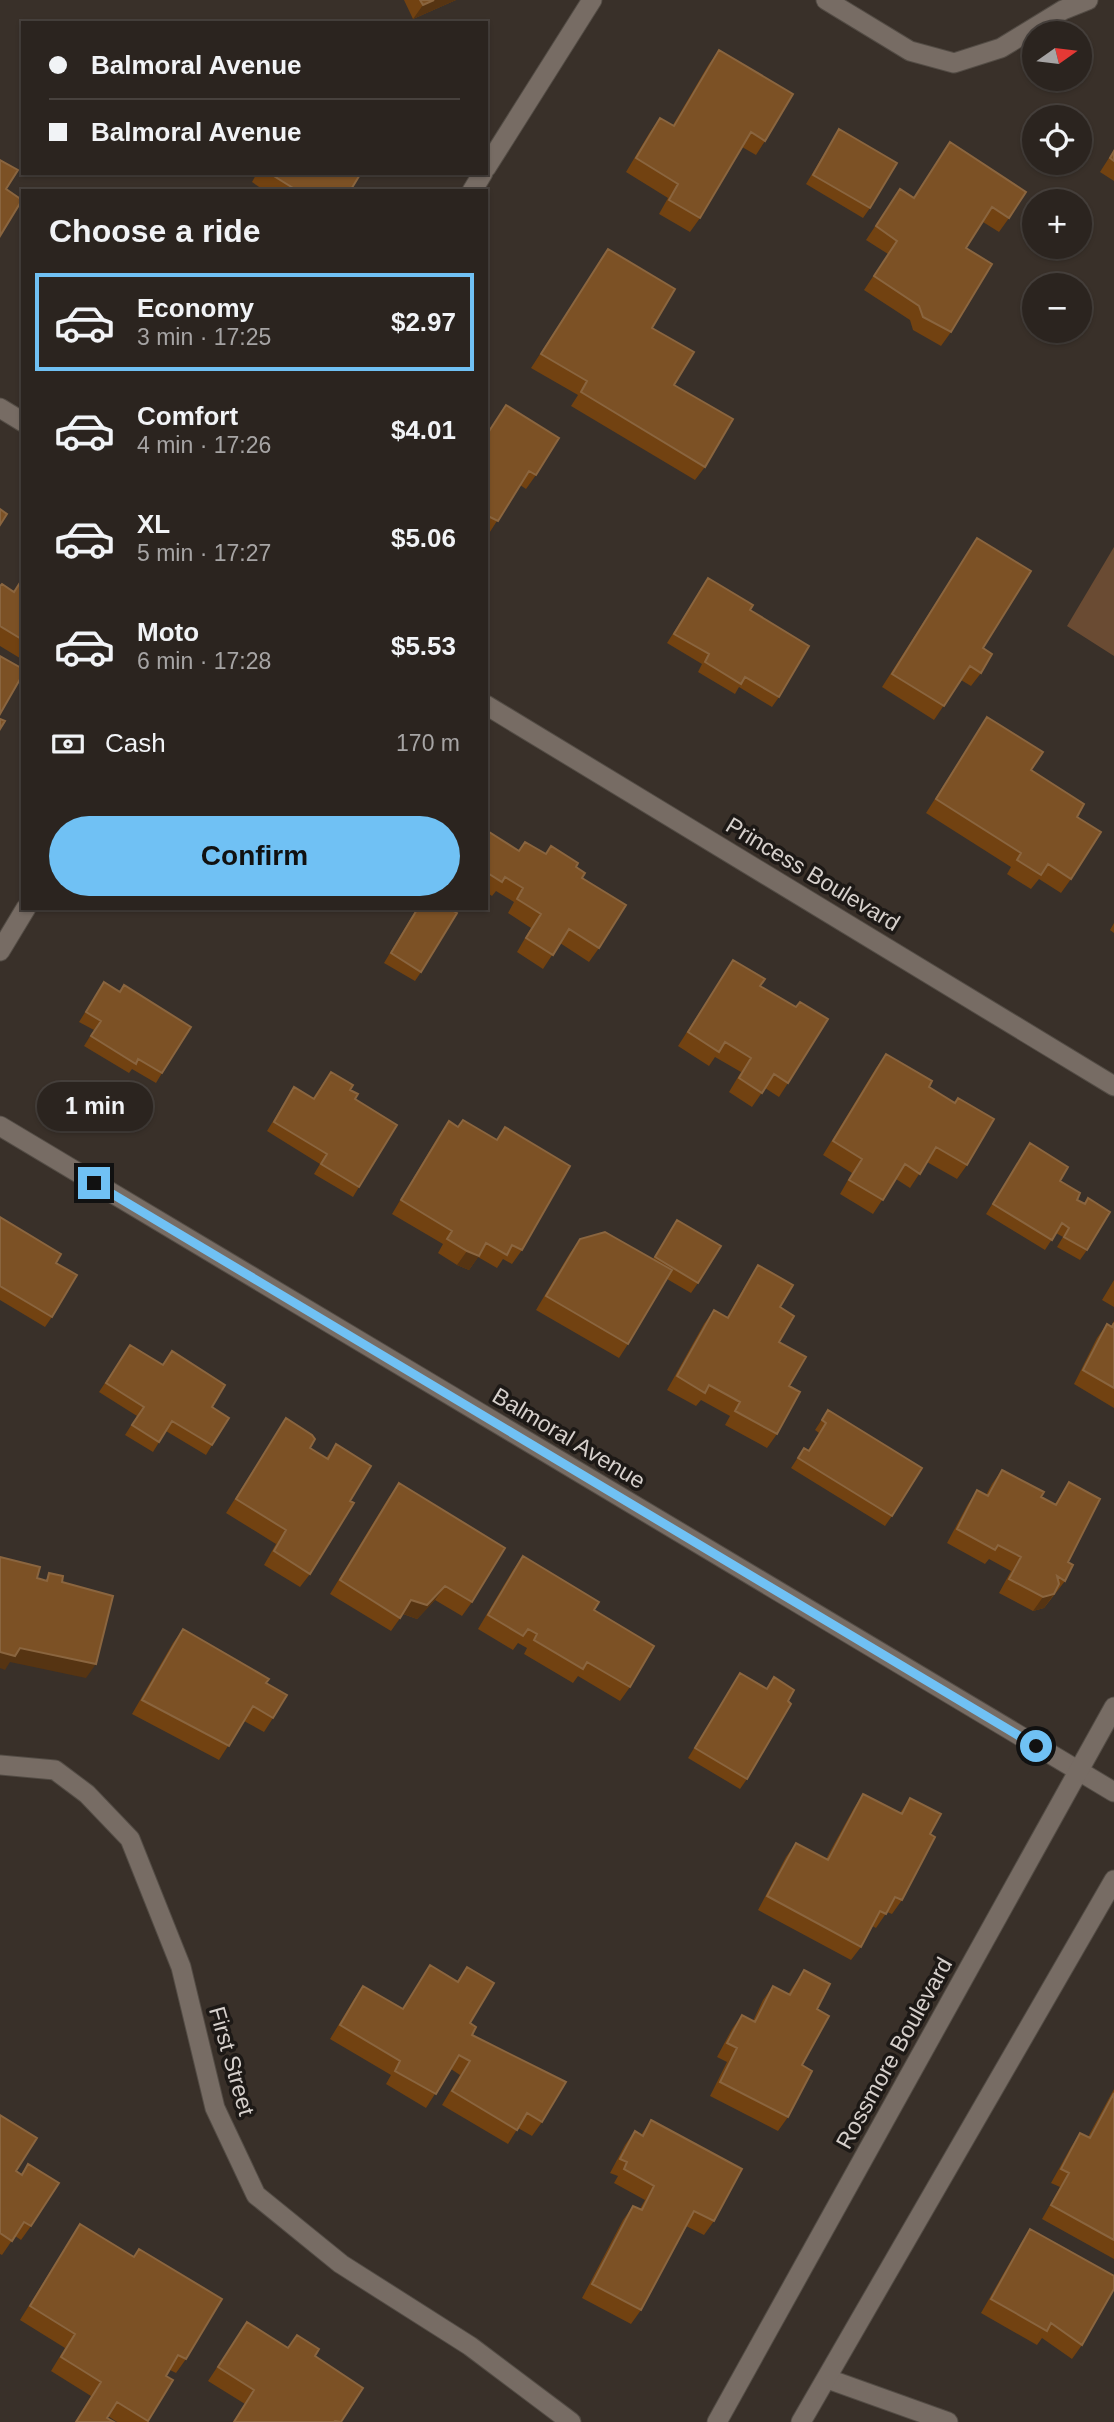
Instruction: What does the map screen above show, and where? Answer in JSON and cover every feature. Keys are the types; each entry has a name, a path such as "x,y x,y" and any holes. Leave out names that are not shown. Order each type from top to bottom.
{"street":[{"path":"826,0 910,51 954,63 1001,48 1063,10 1088,0"},
{"path":"488,165 595,1"},
{"path":"0,408 21,421"},
{"name":"Princess Boulevard","path":"488,706 1114,1086"},
{"path":"0,951 25,910"},
{"name":"Balmoral Avenue","path":"0,1126 1114,1792"},
{"name":"Rossmore Boulevard","path":"717,2422 1114,1707"},
{"name":"First Street","path":"0,1765 55,1770 87,1794 130,1839 181,1967 215,2108 256,2195 341,2264 470,2346 571,2422"},
{"path":"801,2422 1114,1880"},
{"path":"828,2379 948,2422"}],"shaded area":[{"path":"1114,547 1114,656 1067,626"}],"building":[{"path":"420,0 434,0 423,5"},
{"path":"719,50 793,94 765,141 751,132 700,218 669,200 678,184 636,158 660,118 674,126"},
{"path":"839,129 897,163 870,208 813,175"},
{"path":"950,142 1022,189 1022,198 1009,218 992,207 966,248 992,264 951,332 923,317 919,306 874,276 897,241 876,226 900,189 914,198"},
{"path":"0,160 18,170 6,189 21,202 0,236"},
{"path":"272,175 360,175 351,189 295,189"},
{"path":"608,249 675,289 652,328 694,352 674,385 733,419 705,467 581,392 587,381 541,354"},
{"path":"506,405 559,438 536,475 529,471 498,521 488,516 488,433"},
{"path":"0,509 7,514 0,525"},
{"path":"977,538 1031,571 983,648 992,654 981,673 970,666 944,706 892,674"},
{"path":"708,578 753,605 750,610 809,646 779,697 745,677 741,684 705,662 709,654 674,634"},
{"path":"21,581 21,639 0,626 0,586 2,584 14,592"},
{"path":"0,656 21,668 21,677 0,714"},
{"path":"987,717 1043,752 1031,770 1084,804 1077,817 1101,832 1071,879 1048,864 1041,875 1017,860 1021,853 936,799"},
{"path":"488,831 519,851 525,842 546,854 551,846 578,863 576,867 585,873 582,878 626,905 599,948 569,929 553,955 526,938 541,914 517,899 523,888 505,877 502,882 488,873"},
{"path":"417,910 452,910 457,913 421,972 391,953"},
{"path":"733,960 765,979 760,986 796,1007 800,1002 828,1019 788,1083 774,1074 762,1093 739,1078 751,1058 725,1042 719,1052 688,1032"},
{"path":"104,982 120,992 124,985 191,1027 162,1073 138,1059 136,1064 91,1036 101,1021 86,1012"},
{"path":"886,1054 932,1081 929,1087 955,1103 958,1098 994,1119 967,1165 936,1147 920,1174 905,1164 883,1200 849,1180 862,1159 833,1141"},
{"path":"331,1072 353,1085 350,1090 358,1094 355,1099 397,1125 359,1187 321,1164 327,1154 274,1122 294,1087 314,1099"},
{"path":"463,1120 497,1140 505,1127 570,1166 522,1250 512,1245 507,1255 486,1243 479,1256 447,1239 452,1231 401,1200 449,1121 458,1127"},
{"path":"1030,1143 1068,1167 1060,1181 1080,1193 1077,1200 1085,1204 1088,1198 1110,1212 1087,1250 1064,1237 1069,1228 1062,1223 1052,1240 993,1204"},
{"path":"0,1217 61,1254 56,1263 77,1275 52,1317 0,1286"},
{"path":"677,1220 721,1246 698,1283 655,1257"},
{"path":"605,1232 672,1270 628,1344 546,1296 580,1239"},
{"path":"758,1265 793,1285 780,1307 794,1316 779,1342 806,1357 789,1386 800,1392 777,1434 735,1411 740,1402 709,1385 705,1393 677,1376 714,1310 728,1318"},
{"path":"1114,1323 1114,1388 1083,1370 1107,1324 1112,1327"},
{"path":"130,1345 163,1365 172,1351 225,1385 212,1407 229,1418 212,1445 172,1421 159,1442 132,1425 144,1407 106,1383"},
{"path":"828,1410 922,1468 892,1516 798,1458 804,1448 809,1451 826,1423 822,1420"},
{"path":"286,1418 312,1435 315,1439 310,1448 328,1459 336,1444 371,1466 350,1501 354,1503 310,1574 274,1551 286,1530 236,1499"},
{"path":"1002,1470 1044,1492 1041,1497 1056,1505 1069,1482 1100,1499 1068,1562 1073,1565 1065,1581 1057,1576 1059,1584 1054,1594 1043,1597 1009,1579 1021,1557 998,1545 995,1550 957,1529 977,1490 988,1496"},
{"path":"399,1483 505,1548 472,1602 445,1586 427,1605 411,1600 400,1618 340,1580"},
{"path":"523,1556 599,1602 594,1610 654,1646 630,1687 587,1662 583,1669 534,1640 537,1634 528,1629 523,1636 488,1615"},
{"path":"0,1557 40,1567 37,1578 47,1581 49,1573 63,1576 62,1582 113,1596 96,1664 20,1648 15,1656 0,1652"},
{"path":"183,1629 269,1679 266,1683 287,1695 273,1718 253,1706 229,1746 142,1700"},
{"path":"740,1673 767,1689 774,1677 794,1690 788,1701 791,1704 747,1779 695,1748"},
{"path":"863,1794 902,1814 910,1798 941,1814 930,1834 935,1837 902,1900 895,1897 886,1914 880,1911 861,1947 767,1896 796,1843 828,1860"},
{"path":"430,1965 458,1982 467,1967 494,1983 470,2023 476,2027 472,2035 566,2082 542,2122 527,2113 517,2130 452,2091 470,2061 459,2055 436,2094 395,2071 400,2061 340,2025 363,1986 403,2009"},
{"path":"804,1970 830,1984 817,2009 829,2016 802,2065 812,2071 788,2117 720,2082 737,2048 727,2043 742,2015 755,2022 773,1986 790,1995"},
{"path":"1114,2093 1114,2240 1051,2205 1069,2173 1061,2169 1080,2133 1090,2138"},
{"path":"0,2115 37,2138 16,2171 22,2175 28,2164 59,2183 31,2226 24,2222 12,2241 0,2233"},
{"path":"651,2120 742,2169 714,2221 694,2211 641,2310 592,2284 633,2206 642,2210 654,2186 624,2169 627,2162 620,2159 635,2131 643,2136"},
{"path":"80,2224 134,2257 139,2249 222,2299 186,2359 178,2355 166,2376 173,2380 148,2421 117,2402 107,2418 114,2422 76,2422 101,2382 61,2357 75,2334 30,2306"},
{"path":"1030,2229 1114,2276 1114,2289 1082,2345 1051,2323 1047,2331 991,2299"},
{"path":"247,2322 288,2348 297,2335 319,2349 315,2356 363,2388 341,2422 234,2422 254,2390 218,2367"}],"route":[{"path":"94,1183 1036,1746"}]}
